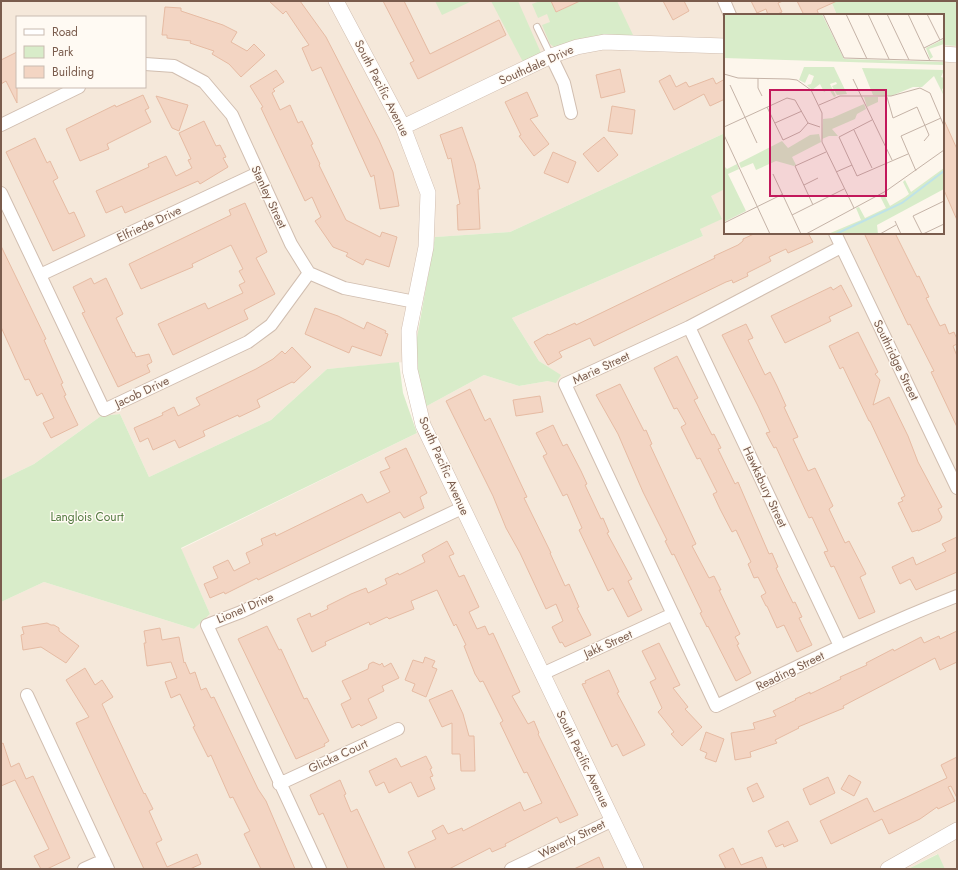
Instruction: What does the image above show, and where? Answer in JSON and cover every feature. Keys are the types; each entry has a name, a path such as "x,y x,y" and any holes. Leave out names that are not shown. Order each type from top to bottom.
{"street":[{"name":"South Pacific Avenue","path":"336,1 404,127 428,193 426,247 409,331 410,370 423,426 636,869"},
{"path":"724,1 730,14"},
{"name":"Southdale Drive","path":"404,127 551,56 577,47 604,42 724,46"},
{"path":"944,54 957,55"},
{"path":"551,56 564,82 571,113"},
{"name":"Stanley Street","path":"146,64 174,66 204,82 232,115 291,244 309,273"},
{"path":"1,125 77,88"},
{"name":"Elfriede Drive","path":"40,275 258,173"},
{"name":"Jacob Drive","path":"1,193 104,410 248,342 270,325 309,273"},
{"name":"Southridge Street","path":"835,234 957,488"},
{"name":"Marie Street","path":"673,614 565,384 689,327 841,247"},
{"path":"309,273 344,288 414,302"},
{"name":"Hawksbury Street","path":"689,327 840,646"},
{"name":"Lionel Drive","path":"320,869 206,625 241,612 462,508"},
{"name":"Reading Street","path":"673,614 716,706 840,646 923,609 957,596"},
{"name":"Jakk Street","path":"542,674 673,614"},
{"path":"27,695 106,864 84,869"},
{"name":"Glicka Court","path":"279,784 398,728"},
{"name":"Waverly Street","path":"511,869 612,820"},
{"path":"888,869 957,830"}],"lane":[{"path":"537,27 551,56"}],"shaded area":[{"path":"1,1 831,1 837,14 724,14 724,133 510,232 435,237 419,320 416,361 327,369 271,420 149,477 120,414 101,416 34,464 1,480"},
{"path":"944,45 957,46 957,869 945,869 937,854 908,869 1,869 1,602 44,582 194,629 210,614 181,549 417,433 425,407 484,375 519,386 548,381 560,375 539,361 512,318 703,236 700,230 711,195 724,189 724,234 944,234"}],"green space":[{"path":"435,1 472,1 442,15"},
{"path":"491,1 518,1 541,53 523,62"},
{"path":"540,1 551,1 557,12 573,4 572,1 617,1 633,35 609,35 554,47 550,44 542,25 550,22 547,14 538,18 532,4"},
{"path":"831,1 957,1 957,46 944,45 944,14 837,14"},
{"path":"724,133 724,190 711,196 722,219 700,229 703,236 512,318 539,361 561,375 556,383 548,381 519,386 484,375 425,407 418,379 416,343 435,237 510,232"},
{"name":"Langlois Court","path":"399,362 403,393 417,433 181,548 210,614 194,629 44,582 1,602 1,480 34,464 101,416 120,414 149,477 271,420 327,369"},
{"path":"938,854 945,869 908,869"}],"building":[{"path":"269,1 300,1 326,37 379,140 393,172 399,206 380,209 374,175 371,177 321,67 312,71 302,48 309,45 286,11 283,14"},
{"path":"383,1 404,1 430,54 499,20 506,35 418,79 410,63 414,61"},
{"path":"551,1 580,1 556,12"},
{"path":"663,1 684,1 689,11 673,20"},
{"path":"751,1 783,1 778,3 782,12 777,14 768,14 766,9 757,13"},
{"path":"797,1 837,1 817,10 819,14 804,14"},
{"path":"165,7 181,8 181,11 223,25 237,32 231,42 247,51 254,44 265,55 241,77 229,64 212,54 214,51 190,43 191,41 167,38 167,35 162,35"},
{"path":"16,52 17,103 6,81 1,84 1,60"},
{"path":"620,69 625,92 601,98 596,75"},
{"path":"276,70 284,82 273,89 275,91 272,93 280,110 290,105 298,123 302,121 313,144 311,145 320,164 319,165 346,220 380,237 382,232 397,237 389,267 366,259 363,265 346,256 348,253 333,247 315,221 321,217 312,197 305,201 261,108 263,107 250,86"},
{"path":"670,75 676,87 686,82 689,87 713,78 716,84 724,80 724,99 710,106 704,94 674,110 659,81"},
{"path":"527,92 538,116 530,119 549,144 534,156 519,136 521,135 505,102"},
{"path":"143,95 149,108 145,110 151,122 107,144 109,149 80,161 66,129 115,105 116,107"},
{"path":"156,96 188,105 179,131 172,128"},
{"path":"612,106 635,110 632,134 608,131"},
{"path":"944,120 957,149 957,220 944,190"},
{"path":"204,121 216,146 220,145 226,157 223,158 228,167 200,184 198,181 125,213 122,206 106,213 96,191 149,167 148,164 166,156 176,176 192,168 188,160 191,159 179,133"},
{"path":"462,127 475,164 480,189 478,189 480,229 458,230 457,205 460,204 451,158 448,159 440,135"},
{"path":"604,137 618,155 598,172 583,154"},
{"path":"35,138 47,163 50,161 58,178 53,181 69,214 74,212 85,236 53,251 6,152"},
{"path":"553,152 576,162 568,183 544,173"},
{"path":"245,203 267,252 256,258 275,294 244,310 248,319 173,355 158,324 205,303 208,309 243,293 239,285 245,282 239,271 243,269 231,245 192,264 193,267 141,289 129,264 231,215 229,210"},
{"path":"754,234 809,234 813,242 788,253 786,249 769,257 771,261 747,273 748,276 733,283 732,280 726,282 594,346 590,338 559,352 562,357 548,365 534,342 548,334 549,335 575,323 576,325 715,258 714,256 738,245 743,241 743,239"},
{"path":"864,234 896,234 917,277 919,276 929,297 926,298 940,326 945,324 949,334 954,332 957,339 957,344 953,346 957,356 957,427 931,372 934,371 910,324 908,325"},
{"path":"1,246 46,339 44,340 63,383 61,384 66,395 64,396 78,425 51,438 43,423 54,418 42,393 37,396 29,379 25,380 1,327"},
{"path":"91,278 94,284 106,278 123,314 116,318 133,353 134,352 136,357 149,354 152,362 147,365 150,372 118,387 82,313 85,312 73,287"},
{"path":"841,285 852,306 829,317 831,321 785,343 771,316 831,287 833,290"},
{"path":"315,308 338,316 364,329 367,322 386,331 385,333 388,334 381,356 352,346 349,353 305,334"},
{"path":"746,324 753,338 748,340 765,375 770,372 786,406 784,407 798,437 793,439 808,471 815,468 833,506 829,509 845,543 849,541 866,574 860,577 875,612 859,619 834,566 831,567 824,552 828,551 812,517 809,518 776,447 774,448 766,433 770,432 722,335"},
{"path":"858,332 878,372 875,374 880,380 873,405 889,397 908,436 918,462 942,507 938,509 942,517 940,521 918,531 912,532 898,503 903,501 901,498 905,496 843,367 840,369 829,346"},
{"path":"292,347 311,367 294,383 292,382 257,400 260,407 203,431 205,436 179,448 175,440 153,450 148,438 140,442 134,428 163,415 162,413 174,407 178,416 200,405 196,398 256,369 273,359 282,351 285,354"},
{"path":"677,356 698,398 694,400 712,435 714,434 721,448 718,449 735,484 738,482 769,554 772,553 778,567 776,568 793,603 795,602 802,617 799,618 812,645 797,652 784,625 777,628 761,596 766,593 758,577 754,578 748,564 751,562 736,530 732,532 713,494 717,492 700,458 697,459 681,427 686,424 677,408 674,409 654,368"},
{"path":"620,384 644,431 646,430 652,444 650,445 696,544 692,546 709,578 714,576 740,634 735,637 739,644 737,645 751,673 736,681 700,613 702,612 674,554 672,555 665,541 667,540 643,492 618,434 596,395"},
{"path":"470,389 485,421 490,418 527,497 524,498 551,553 565,586 569,584 579,607 577,608 591,635 565,647 562,642 560,643 552,627 563,621 556,604 546,609 446,401"},
{"path":"540,396 543,412 516,416 513,400"},
{"path":"553,425 563,446 567,444 581,471 587,484 585,485 601,519 603,518 609,532 607,533 632,579 628,581 642,610 628,617 613,588 608,591 579,530 582,528 567,494 563,496 543,456 547,454 536,433"},
{"path":"406,448 427,493 420,497 424,508 404,518 400,512 258,580 257,578 225,594 224,592 210,598 204,584 218,578 213,567 228,560 234,571 250,563 246,553 263,545 261,539 275,533 276,536 362,494 367,503 390,492 380,472 390,468 385,458"},
{"path":"957,537 957,572 916,590 910,579 900,584 892,567 913,557 916,565 946,551 942,544"},
{"path":"447,541 454,554 449,556 459,577 464,575 479,607 469,612 477,629 485,626 489,635 493,633 520,692 512,696 528,724 534,721 539,733 538,734 578,815 560,823 557,817 505,844 506,846 492,852 490,848 449,869 416,869 408,852 436,839 432,831 443,825 448,834 462,828 463,831 520,802 524,811 542,803 527,772 524,773 500,723 503,721 483,681 480,682 475,674 464,646 466,645 456,624 454,626 437,590 411,601 414,609 389,619 387,617 370,625 369,622 325,642 326,645 312,652 297,619 310,613 311,617 328,609 327,606 366,588 368,593 387,584 385,579 398,573 399,575 425,562 422,555"},
{"path":"47,623 59,628 59,631 79,646 66,663 41,647 23,650 21,635 24,634 22,627"},
{"path":"267,626 279,650 281,649 304,699 307,698 329,741 324,744 325,746 296,759 238,639"},
{"path":"160,628 162,640 179,637 184,663 185,662 190,674 195,672 201,690 206,688 211,698 214,697 258,789 266,801 295,869 261,869 244,834 250,831 233,797 230,798 211,755 208,757 193,727 195,726 180,694 171,698 165,682 177,678 171,662 147,666 144,631"},
{"path":"957,631 957,662 940,670 935,658 843,706 844,708 798,727 799,728 775,740 777,743 750,752 751,757 735,760 731,733 755,729 753,723 776,716 773,711 796,700 795,699 810,692 810,694 841,679 840,677 867,665 866,663 893,649 894,651 921,637 924,643 939,636 940,639"},
{"path":"659,643 680,685 673,688 688,707 685,709 702,727 682,746 671,734 674,732 658,712 662,708 650,682 656,679 642,651"},
{"path":"425,657 435,661 432,667 437,669 426,697 412,691 415,684 405,680 413,660 423,663"},
{"path":"373,662 380,665 382,663 384,667 391,663 399,678 382,686 384,691 368,699 377,718 361,726 359,724 352,728 341,704 351,699 342,681 368,669 369,664"},
{"path":"85,668 95,685 102,680 113,697 102,704 144,794 145,793 153,809 149,811 162,840 156,843 167,867 197,854 201,864 190,869 144,869 76,723 89,717 66,680"},
{"path":"609,670 619,692 617,693 645,745 623,756 617,744 612,747 582,684 586,683 585,681"},
{"path":"452,690 463,714 469,736 474,736 475,771 461,771 460,754 452,754 452,723 442,727 429,700"},
{"path":"706,732 724,739 716,762 705,758 707,753 700,750"},
{"path":"3,743 11,767 19,763 26,779 33,776 70,858 47,869 41,869 34,856 49,849 15,780 1,786 1,744"},
{"path":"426,756 432,768 430,769 433,776 430,777 435,789 418,797 411,782 389,793 384,782 376,786 369,771 396,758 401,767"},
{"path":"957,757 957,798 951,786 948,787 955,801 938,809 937,807 920,819 889,834 882,819 831,844 820,821 867,798 874,812 909,796 947,778 941,765"},
{"path":"849,775 861,782 854,796 841,789"},
{"path":"828,777 835,793 810,805 803,789"},
{"path":"340,780 351,812 357,809 385,869 348,869 323,813 319,815 310,795"},
{"path":"757,783 764,797 753,802 747,788"},
{"path":"788,821 798,841 784,847 783,844 776,847 768,831"},
{"path":"733,848 741,865 762,857 767,869 726,869 719,855"},
{"path":"599,857 604,869 574,869"}]}
